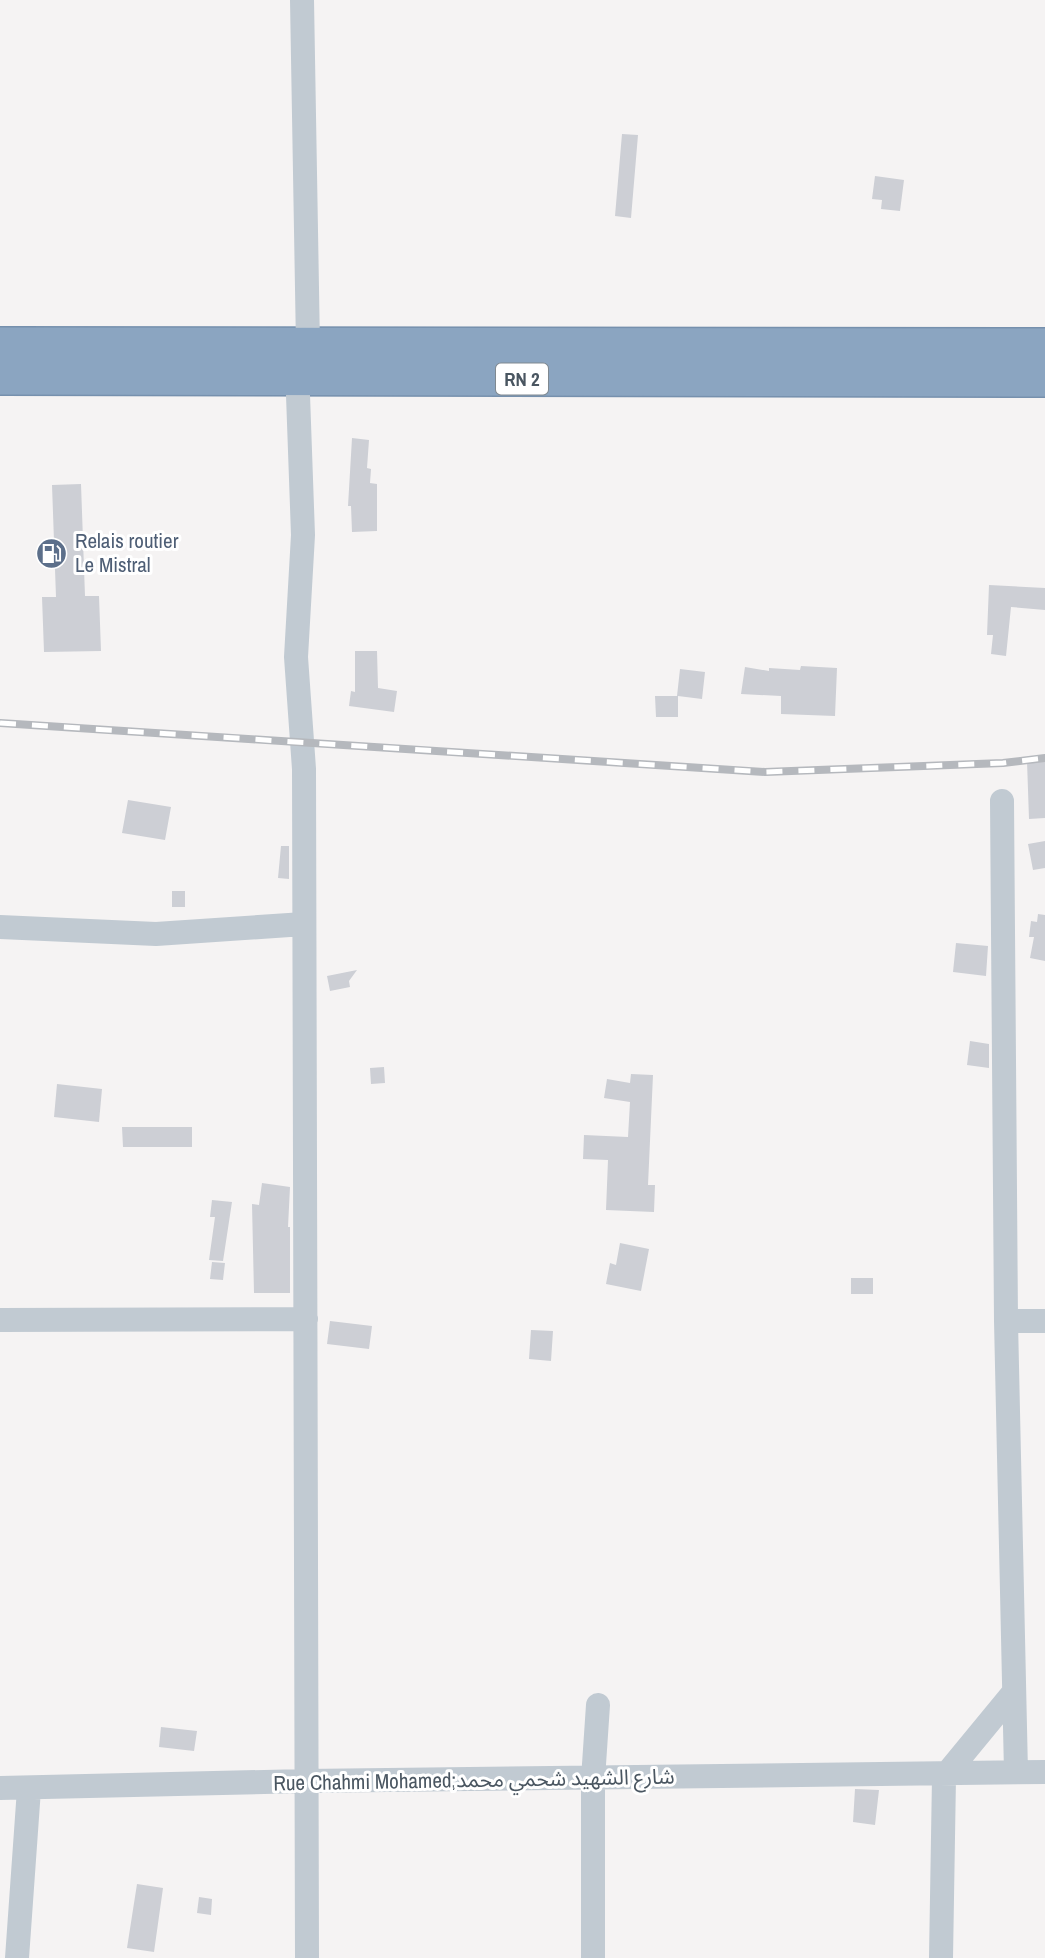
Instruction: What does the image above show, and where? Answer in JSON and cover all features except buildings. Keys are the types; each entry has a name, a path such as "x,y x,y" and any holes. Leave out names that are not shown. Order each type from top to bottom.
{"highway":[{"name":"RN 2","path":"0,345 1045,346"},
{"name":"RN 2","path":"0,377 1045,379"}],"street":[{"path":"302,0 308,346"},
{"path":"298,395 303,534 296,657 304,769 307,1958"},
{"path":"1002,801 1006,1321 1016,1772"},
{"path":"0,927 156,934 304,924"},
{"path":"0,1321 306,1318"},
{"path":"1006,1321 1045,1321"},
{"path":"941,1958 944,1777 1014,1692"},
{"path":"593,1958 593,1779 598,1705"},
{"name":"Rue Chahmi Mohamed;شارع الشهيد شحمي محمد","path":"0,1788 305,1781 1045,1772"},
{"path":"17,1958 29,1789"}],"railway":[{"path":"0,723 765,772 1003,763 1045,758"}],"place":[{"name":"Relais routier Le Mistral","path":"52,553"}]}
